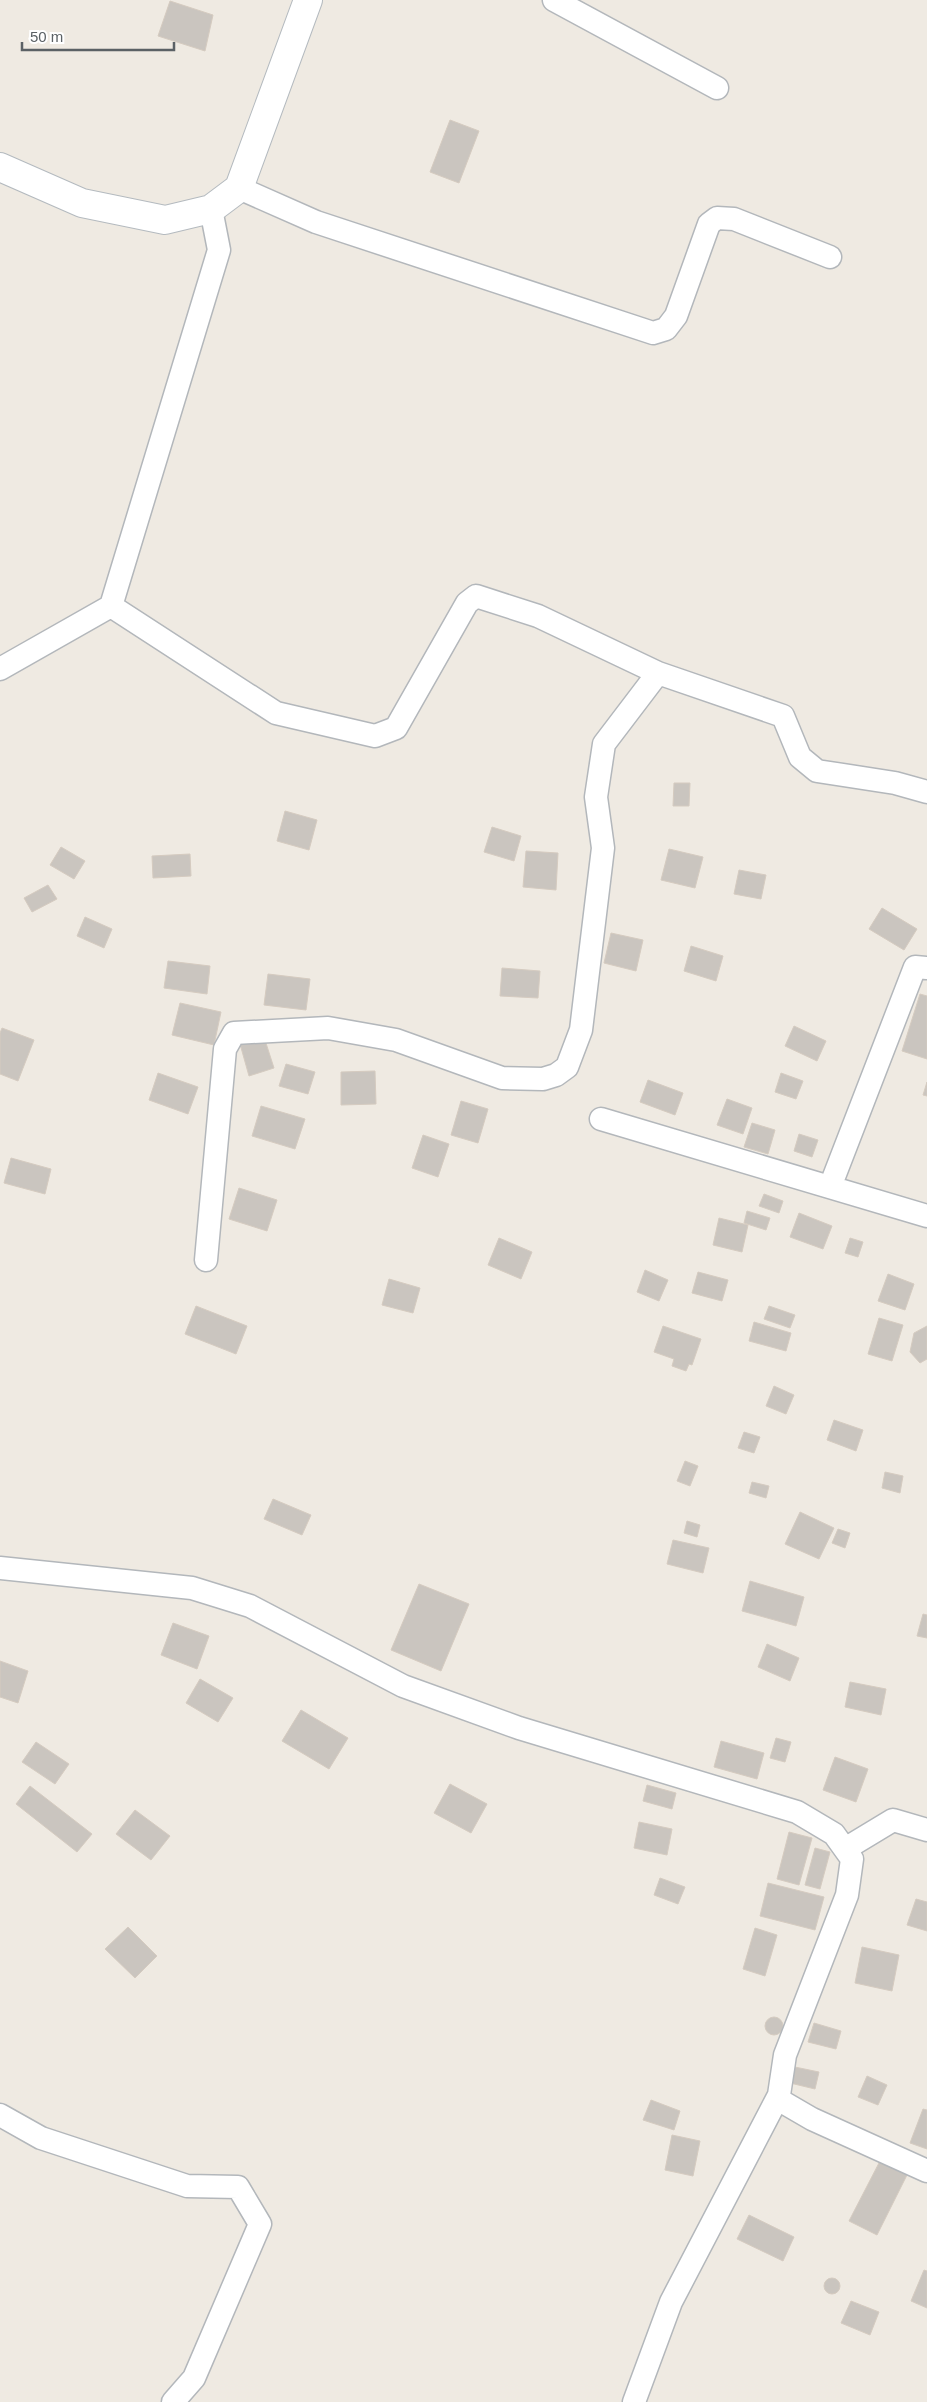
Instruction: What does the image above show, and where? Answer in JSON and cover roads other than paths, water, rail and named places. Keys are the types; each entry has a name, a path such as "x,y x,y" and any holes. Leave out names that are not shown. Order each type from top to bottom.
{"street":[{"path":"0,167 82,203 165,220 211,209 239,188 308,0"},
{"path":"554,0 717,88"},
{"path":"239,188 316,222 653,333 666,329 676,316 709,224 717,218 734,219 830,257"},
{"path":"0,669 111,606 219,250 211,209"},
{"path":"111,606 276,713 375,736 396,728 467,603 476,596 538,616 658,673 783,716 800,756 817,771 895,783 927,792"},
{"path":"206,1260 224,1049 234,1033 328,1028 396,1040 502,1078 543,1079 556,1075 567,1067 581,1030 602,848 596,797 604,744 658,673"},
{"path":"830,1187 915,967 927,968"},
{"path":"601,1119 927,1216"},
{"path":"0,1568 192,1588 250,1606 403,1686 519,1728 797,1812 834,1834 852,1859 847,1894 785,2055 779,2095 671,2302 634,2402"},
{"path":"845,1849 893,1820 927,1830"},
{"path":"779,2095 781,2101 812,2119 927,2171"},
{"path":"0,2115 41,2138 187,2186 238,2187 260,2224 194,2378 173,2402"}]}
